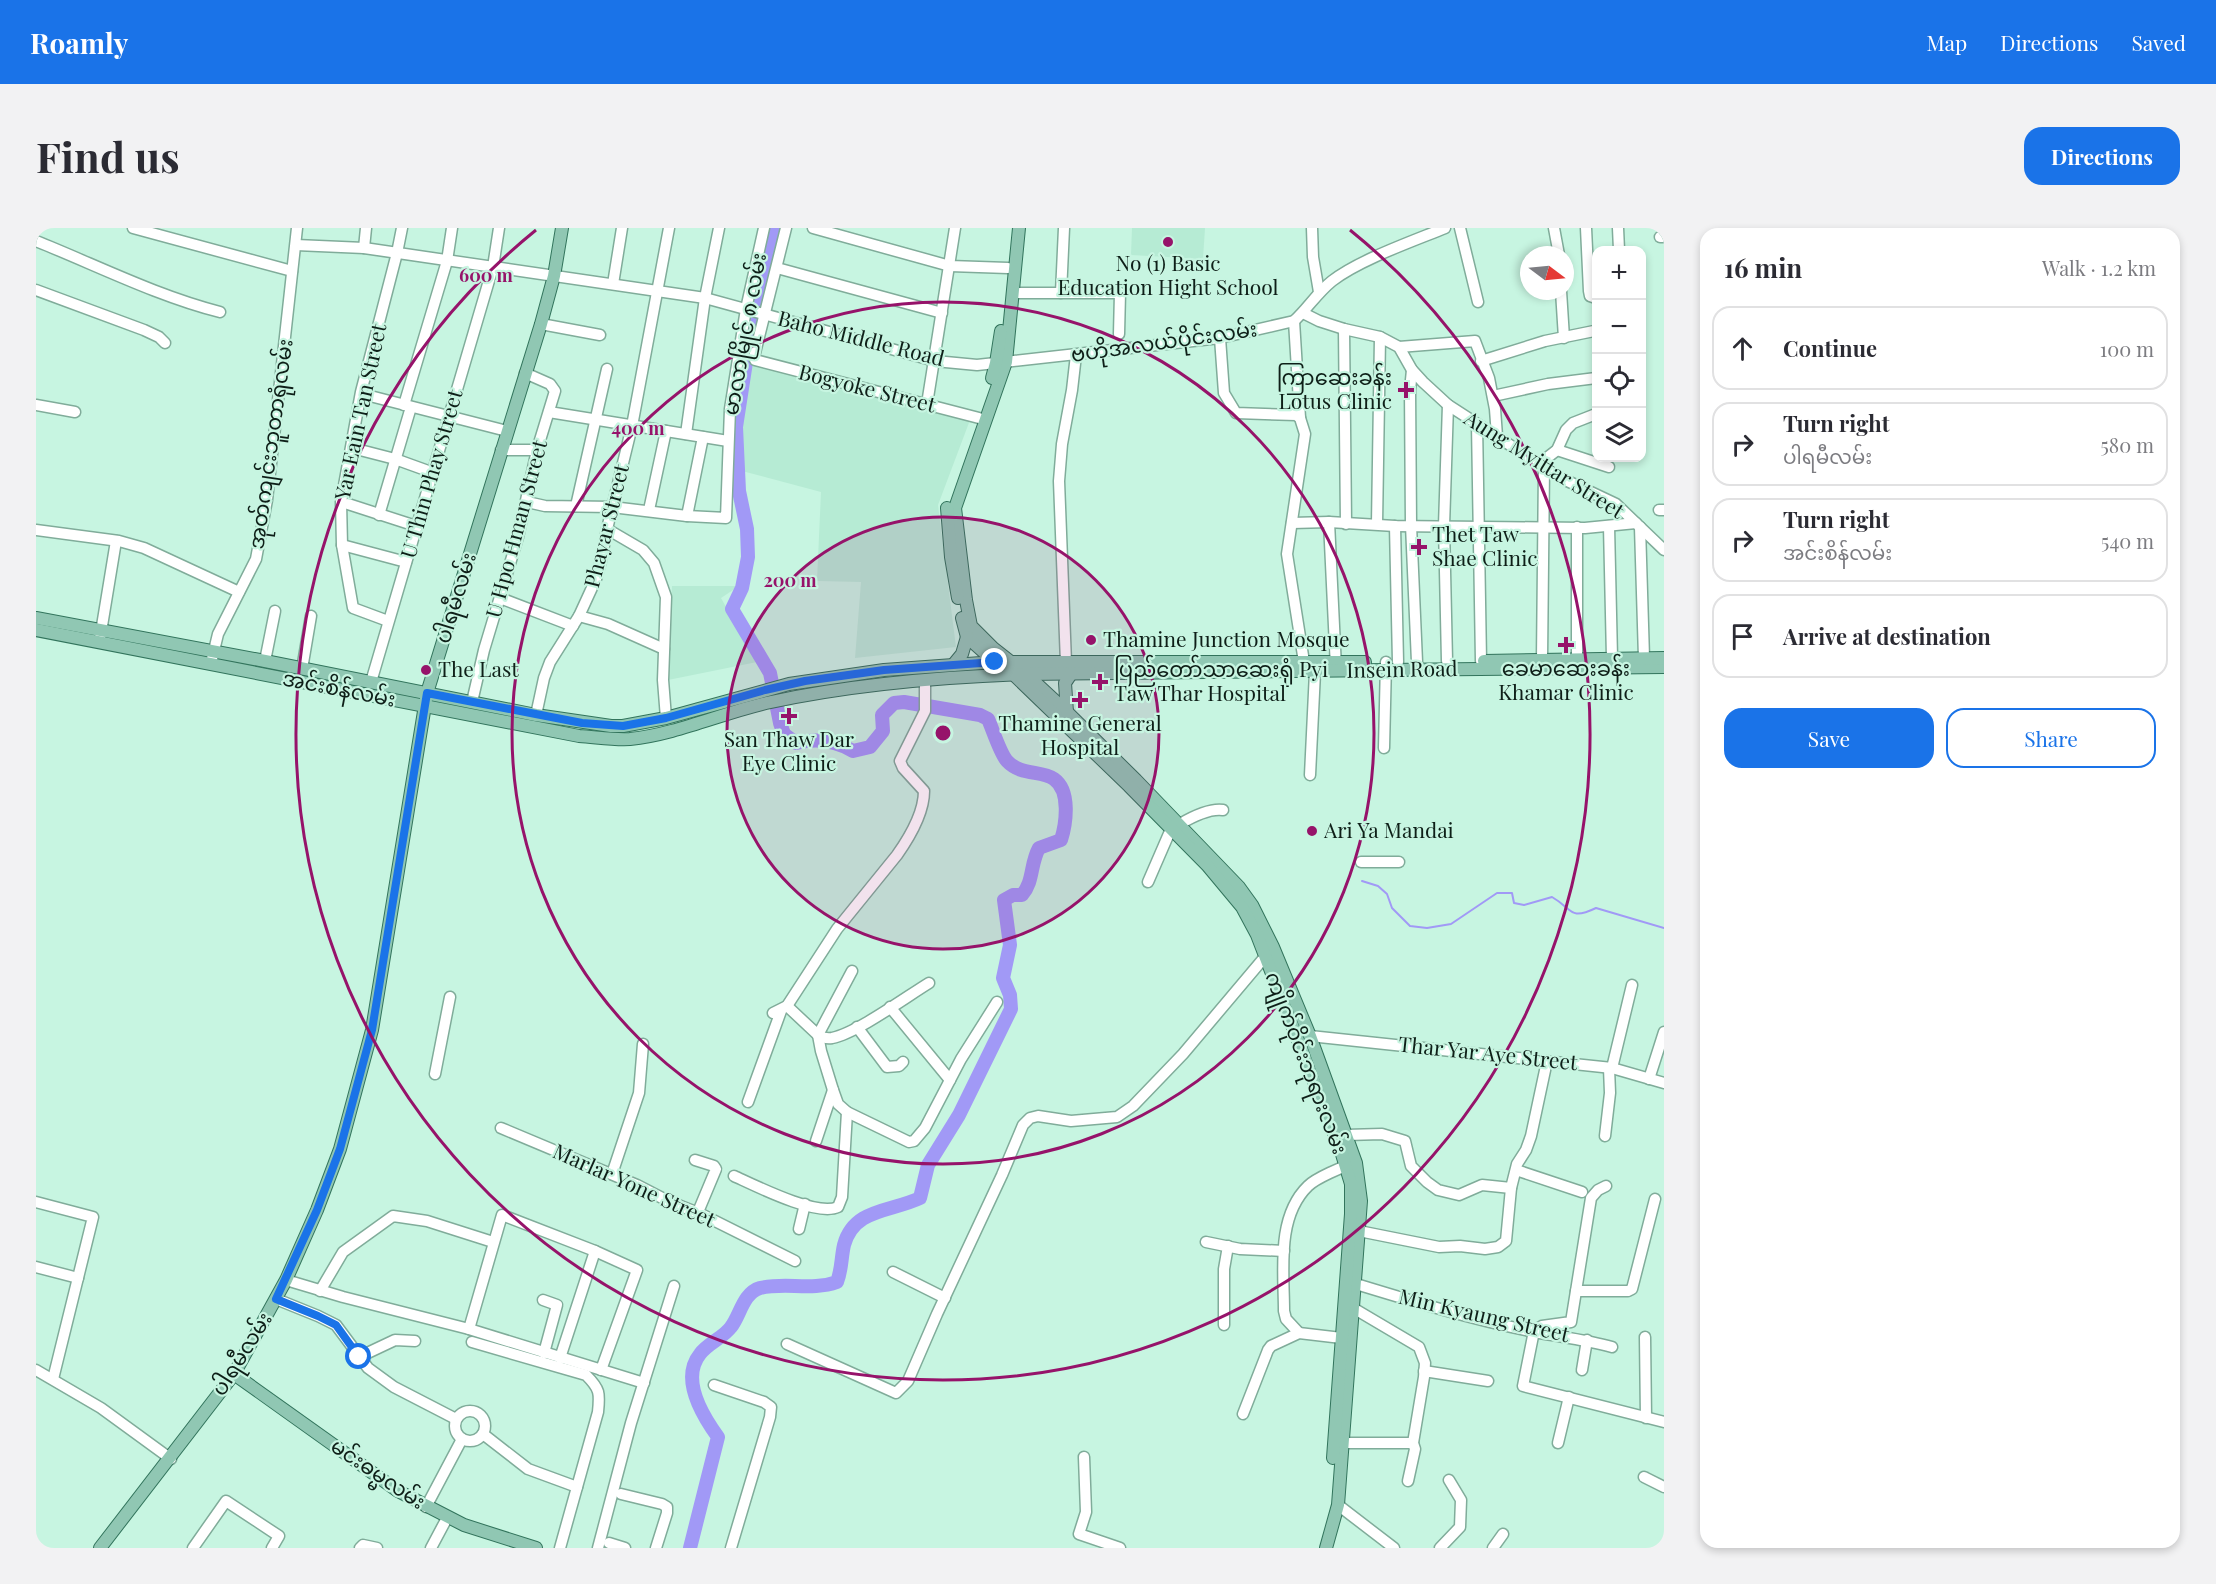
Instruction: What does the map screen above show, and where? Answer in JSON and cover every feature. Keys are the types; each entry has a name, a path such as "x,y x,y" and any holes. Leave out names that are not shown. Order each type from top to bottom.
{"main road":[{"name":"ပါရမီလမ်း","path":"101,1548 234,1374 286,1280 317,1210 340,1149 372,1030 427,700 541,324 554,276 562,228"},
{"path":"1011,228 1011,281"},
{"path":"1019,228 1001,363 955,508 971,626 1012,668 1068,669"},
{"path":"953,665 962,654 966,637 951,557 947,507 1001,363"},
{"name":"အင်းစိန်လမ်း","path":"36,618 100,635 427,700 579,736 626,739 645,737 786,699 868,685 1012,668"},
{"name":"အင်းစိန်လမ်း","path":"36,630 100,635"},
{"path":"966,637 995,662"},
{"path":"212,657 265,660 371,682 427,700"},
{"name":"Insein Road","path":"1390,664 1542,659 1577,664 1612,658 1664,658"},
{"name":"အင်းစိန်လမ်း","path":"427,700 472,702 536,715 623,726 666,718 782,686 884,670 995,662 1012,668"},
{"path":"1026,674 1119,663 1304,662 1336,667 1390,664"},
{"name":"Insein Road","path":"1390,664 1577,664 1664,667"},
{"name":"Insein Road","path":"1068,669 1104,674 1315,672 1336,667"},
{"name":"ကျိုက်ဝိုင်းဘုရားလမ်း","path":"1012,668 1026,674 1067,712 1176,827 1233,894 1269,951 1346,1135 1351,1164 1353,1308 1346,1339"},
{"name":"ကျိုက်ဝိုင်းဘုရားလမ်း","path":"1012,668 1176,827"},
{"path":"1067,712 1065,683 1068,669"},
{"path":"687,712 690,725"},
{"name":"ကျိုက်ဝိုင်းဘုရားလမ်း","path":"1305,1039 1351,1164 1361,1201 1351,1283 1338,1443 1328,1517 1318,1548"},
{"name":"မင်းဓမ္မလမ်း","path":"234,1374 398,1491 447,1518 530,1547"},
{"name":"ကျိုက်ဝိုင်းဘုရားလမ်း","path":"1326,1548 1338,1505 1338,1443"}],"street":[{"path":"134,228 292,271"},
{"name":"အုတ်ကျင်းဘူတာရုံလမ်း","path":"212,657 218,634 255,560 267,500 297,228"},
{"path":"364,248 366,228"},
{"name":"Yar Eain Tan Street","path":"388,621 353,608 342,544 341,502 361,392 402,228"},
{"path":"379,515 447,261 452,228"},
{"name":"U Thin Phay Street","path":"371,682 493,267 499,228"},
{"path":"613,284 622,228"},
{"name":"Phayar Street","path":"536,715 550,662 576,621 596,579 632,426 669,228"},
{"path":"686,434 705,298 719,228"},
{"name":"မာလာမြိုင် ၈ လမ်း","path":"687,516 726,518 730,409 764,228"},
{"path":"764,314 786,228"},
{"path":"813,228 950,266 1061,293 1120,292 1119,334"},
{"path":"927,404 955,228"},
{"path":"1061,293 1064,228"},
{"path":"1312,228 1313,257 1319,292"},
{"name":"ဗဟိုအလယ်ပိုင်းလမ်း","path":"1001,363 1220,338 1294,321 1319,292 1335,279 1357,266 1445,228"},
{"path":"1460,228 1478,302"},
{"path":"1554,228 1557,246"},
{"path":"1586,228 1592,287"},
{"path":"1618,228 1619,246"},
{"path":"36,240 142,284 220,312"},
{"name":"Baho Middle Road","path":"296,245 364,248 705,298 935,361 977,365 1001,363"},
{"path":"777,268 942,314"},
{"path":"36,290 144,330 159,337 165,343"},
{"path":"1562,300 1564,338"},
{"path":"1303,313 1344,329 1380,337 1399,347 1474,341 1489,378 1497,436"},
{"name":"Bogyoke Street","path":"764,314 755,360 979,418"},
{"path":"1294,321 1298,417 1305,434 1287,554 1304,662"},
{"path":"541,324 600,335"},
{"path":"1344,329 1346,524"},
{"path":"1481,361 1545,341 1592,332"},
{"path":"1377,525 1380,337"},
{"path":"1220,338 1224,393 1236,413 1298,417"},
{"name":"Aung Myittar Street","path":"1399,347 1412,370 1448,405 1561,478 1616,504 1664,550"},
{"path":"1068,669 1059,481 1062,444 1076,355"},
{"path":"576,506 607,369"},
{"path":"1412,370 1410,390 1412,525 1417,662"},
{"name":"U Hpo Hman Street","path":"472,702 484,650 527,502 537,450 555,389 550,384 525,373"},
{"path":"1493,396 1548,384 1592,378"},
{"path":"374,397 507,431"},
{"path":"36,405 75,412"},
{"path":"1447,661 1444,526 1448,405"},
{"path":"549,412 728,441"},
{"path":"1542,659 1541,466 1557,450 1566,430 1573,423 1592,416"},
{"path":"1477,424 1481,661"},
{"path":"648,510 666,431"},
{"path":"527,502 545,506 648,510 687,516 703,437"},
{"path":"360,450 431,472"},
{"path":"501,450 537,450"},
{"path":"1557,450 1609,467"},
{"path":"348,504 416,526"},
{"path":"1292,524 1329,522 1478,527 1638,525 1644,658"},
{"path":"1329,522 1336,667"},
{"path":"1384,748 1390,664 1395,526"},
{"path":"1609,526 1612,658"},
{"path":"1577,527 1577,664"},
{"path":"607,529 643,550 654,563 666,597 663,680 666,718"},
{"path":"36,530 116,540 144,548 239,592"},
{"path":"100,635 116,540"},
{"path":"342,544 406,562"},
{"path":"500,598 576,621 608,624 664,650"},
{"path":"265,660 275,610"},
{"path":"302,669 311,616"},
{"path":"1310,775 1315,672"},
{"path":"748,1102 780,1010 837,929 904,845 920,810 924,791 903,768 900,761 925,711 925,680"},
{"path":"1148,882 1176,827 1191,818 1214,810 1224,810"},
{"path":"1361,862 1399,862"},
{"path":"788,1344 896,1393 908,1381 1023,1125 1030,1118 1038,1116 1071,1121 1117,1118 1133,1106 1184,1053 1269,951"},
{"path":"852,971 819,1035 832,1090 838,1104 847,1112 909,1142 914,1141 925,1128 961,1059 997,1002"},
{"path":"780,1010 824,1038 831,1039 857,1028 929,983"},
{"path":"1605,1136 1611,1068 1632,986"},
{"path":"435,1074 450,998"},
{"path":"890,1007 950,1080"},
{"path":"857,1028 886,1067 898,1066 903,1062"},
{"path":"1649,1078 1664,1032"},
{"name":"Thar Yar Aye Street","path":"1305,1039 1611,1068 1664,1083"},
{"path":"612,1174 639,1093 643,1044"},
{"path":"1359,1231 1440,1247 1460,1246 1485,1250 1498,1247 1506,1241 1511,1188 1531,1136 1546,1061"},
{"path":"816,1142 832,1090"},
{"path":"734,1176 794,1202 828,1210 838,1208 841,1203 847,1112"},
{"name":"Marlar Yone Street","path":"501,1128 698,1212 795,1261"},
{"path":"1346,1135 1383,1134 1405,1141 1411,1166 1434,1188 1444,1193 1460,1195 1482,1185 1511,1188"},
{"path":"695,1160 714,1166 716,1169 698,1212"},
{"path":"1299,1333 1286,1319 1284,1311 1284,1251 1289,1214 1308,1185 1351,1164"},
{"path":"1516,1170 1582,1192"},
{"path":"1606,1186 1598,1190 1591,1198 1571,1322 1542,1326 1534,1331 1523,1386 1664,1422"},
{"path":"1576,1291 1628,1291 1632,1289 1655,1199"},
{"path":"36,1202 93,1217 53,1380"},
{"path":"799,1229 805,1204"},
{"path":"469,1329 502,1215 637,1270 601,1370"},
{"path":"320,1291 343,1252 393,1216 427,1221 493,1242"},
{"path":"1206,1242 1250,1250 1284,1251"},
{"path":"1224,1325 1224,1269 1228,1246"},
{"path":"560,1358 595,1251"},
{"path":"36,1268 78,1278"},
{"path":"893,1272 945,1298"},
{"path":"286,1280 320,1291 469,1329 644,1383"},
{"name":"Min Kyaung Street","path":"1351,1283 1422,1304 1612,1347"},
{"path":"598,1548 631,1423 674,1286"},
{"path":"276,1299 336,1325 368,1368 394,1387 456,1419"},
{"path":"543,1300 557,1305 544,1353"},
{"path":"1353,1308 1419,1347 1425,1364 1413,1443 1415,1449 1408,1481"},
{"path":"1243,1414 1271,1347 1299,1333 1346,1339"},
{"path":"1645,1337 1646,1418"},
{"path":"359,1357 395,1340 415,1341"},
{"path":"1582,1370 1587,1340"},
{"path":"472,1342 586,1375 600,1393 598,1412 560,1548"},
{"path":"36,1370 101,1408 171,1459"},
{"path":"1424,1371 1488,1381"},
{"path":"714,1385 764,1402 771,1407 731,1548"},
{"path":"1558,1443 1569,1397"},
{"path":"473,1411 480,1414 485,1421 483,1434 476,1440 462,1439 457,1434 456,1419 464,1412 473,1411"},
{"path":"483,1434 528,1469 577,1487"},
{"path":"426,1507 462,1439"},
{"path":"1338,1443 1413,1443"},
{"path":"1084,1457 1086,1512 1079,1534 1120,1548"},
{"path":"1644,1477 1664,1487"},
{"path":"1440,1548 1460,1527 1461,1500 1449,1480"},
{"path":"621,1494 666,1507 667,1513 656,1548"},
{"path":"193,1548 226,1501 279,1536 272,1548"},
{"path":"1338,1505 1394,1548"},
{"path":"431,1548 447,1518"},
{"path":"1493,1548 1503,1534"},
{"path":"609,1543 625,1548"},
{"path":"360,1548 363,1545 377,1548"}],"shaded area":[{"name":"No (1) Basic Education Hight School","path":"1132,228 1205,228 1203,259 1131,255"},
{"path":"749,363 970,420 938,505 956,647 855,658 861,582 817,581 821,492 742,471 741,429"},
{"path":"672,586 739,586 721,598 757,662 668,680"}],"waterway":[{"path":"690,1548 718,1437 696,1397 692,1374 694,1364 703,1350 731,1327 746,1300 754,1291 769,1286 818,1286 837,1282 844,1245 856,1224 875,1213 920,1198 928,1165 959,1115 1011,1009 1010,995 1003,978 1010,945 1004,900 1013,895 1022,895 1026,890 1039,848 1061,840 1066,808 1063,791 1054,779 1043,774 1018,769 1007,761 988,719 980,715 904,702 894,703 882,715 883,731 870,747 853,751 839,744 825,741 796,743 784,734 770,673 732,609 742,588 748,557 747,529 739,491 736,427 751,330 775,228"},
{"path":"1362,881 1378,886 1387,894 1392,908 1410,926 1427,928 1451,924 1497,893 1512,893 1514,903 1524,905 1552,897 1572,912 1581,913 1596,908 1664,928"}],"place":[{"name":"No (1) Basic Education Hight School","path":"1168,242"},
{"name":"ကြာဆေးခန်း Lotus Clinic","path":"1406,390"},
{"name":"Thet Taw Shae Clinic","path":"1419,547"},
{"name":"Thamine Junction Mosque","path":"1091,640"},
{"name":"ခေမာဆေးခန်း Khamar Clinic","path":"1566,645"},
{"name":"The Last","path":"426,670"},
{"name":"ပြည်တော်သာဆေးရုံ Pyi Taw Thar Hospital","path":"1100,682"},
{"name":"Thamine General Hospital","path":"1080,700"},
{"name":"San Thaw Dar Eye Clinic","path":"789,716"},
{"name":"Ari Ya Mandai","path":"1312,831"}],"route":[{"path":"359,1357 336,1325 276,1299 317,1210 340,1149 372,1030 398,883 427,693 582,723 623,726 642,724 805,681 884,670 995,662"}]}
